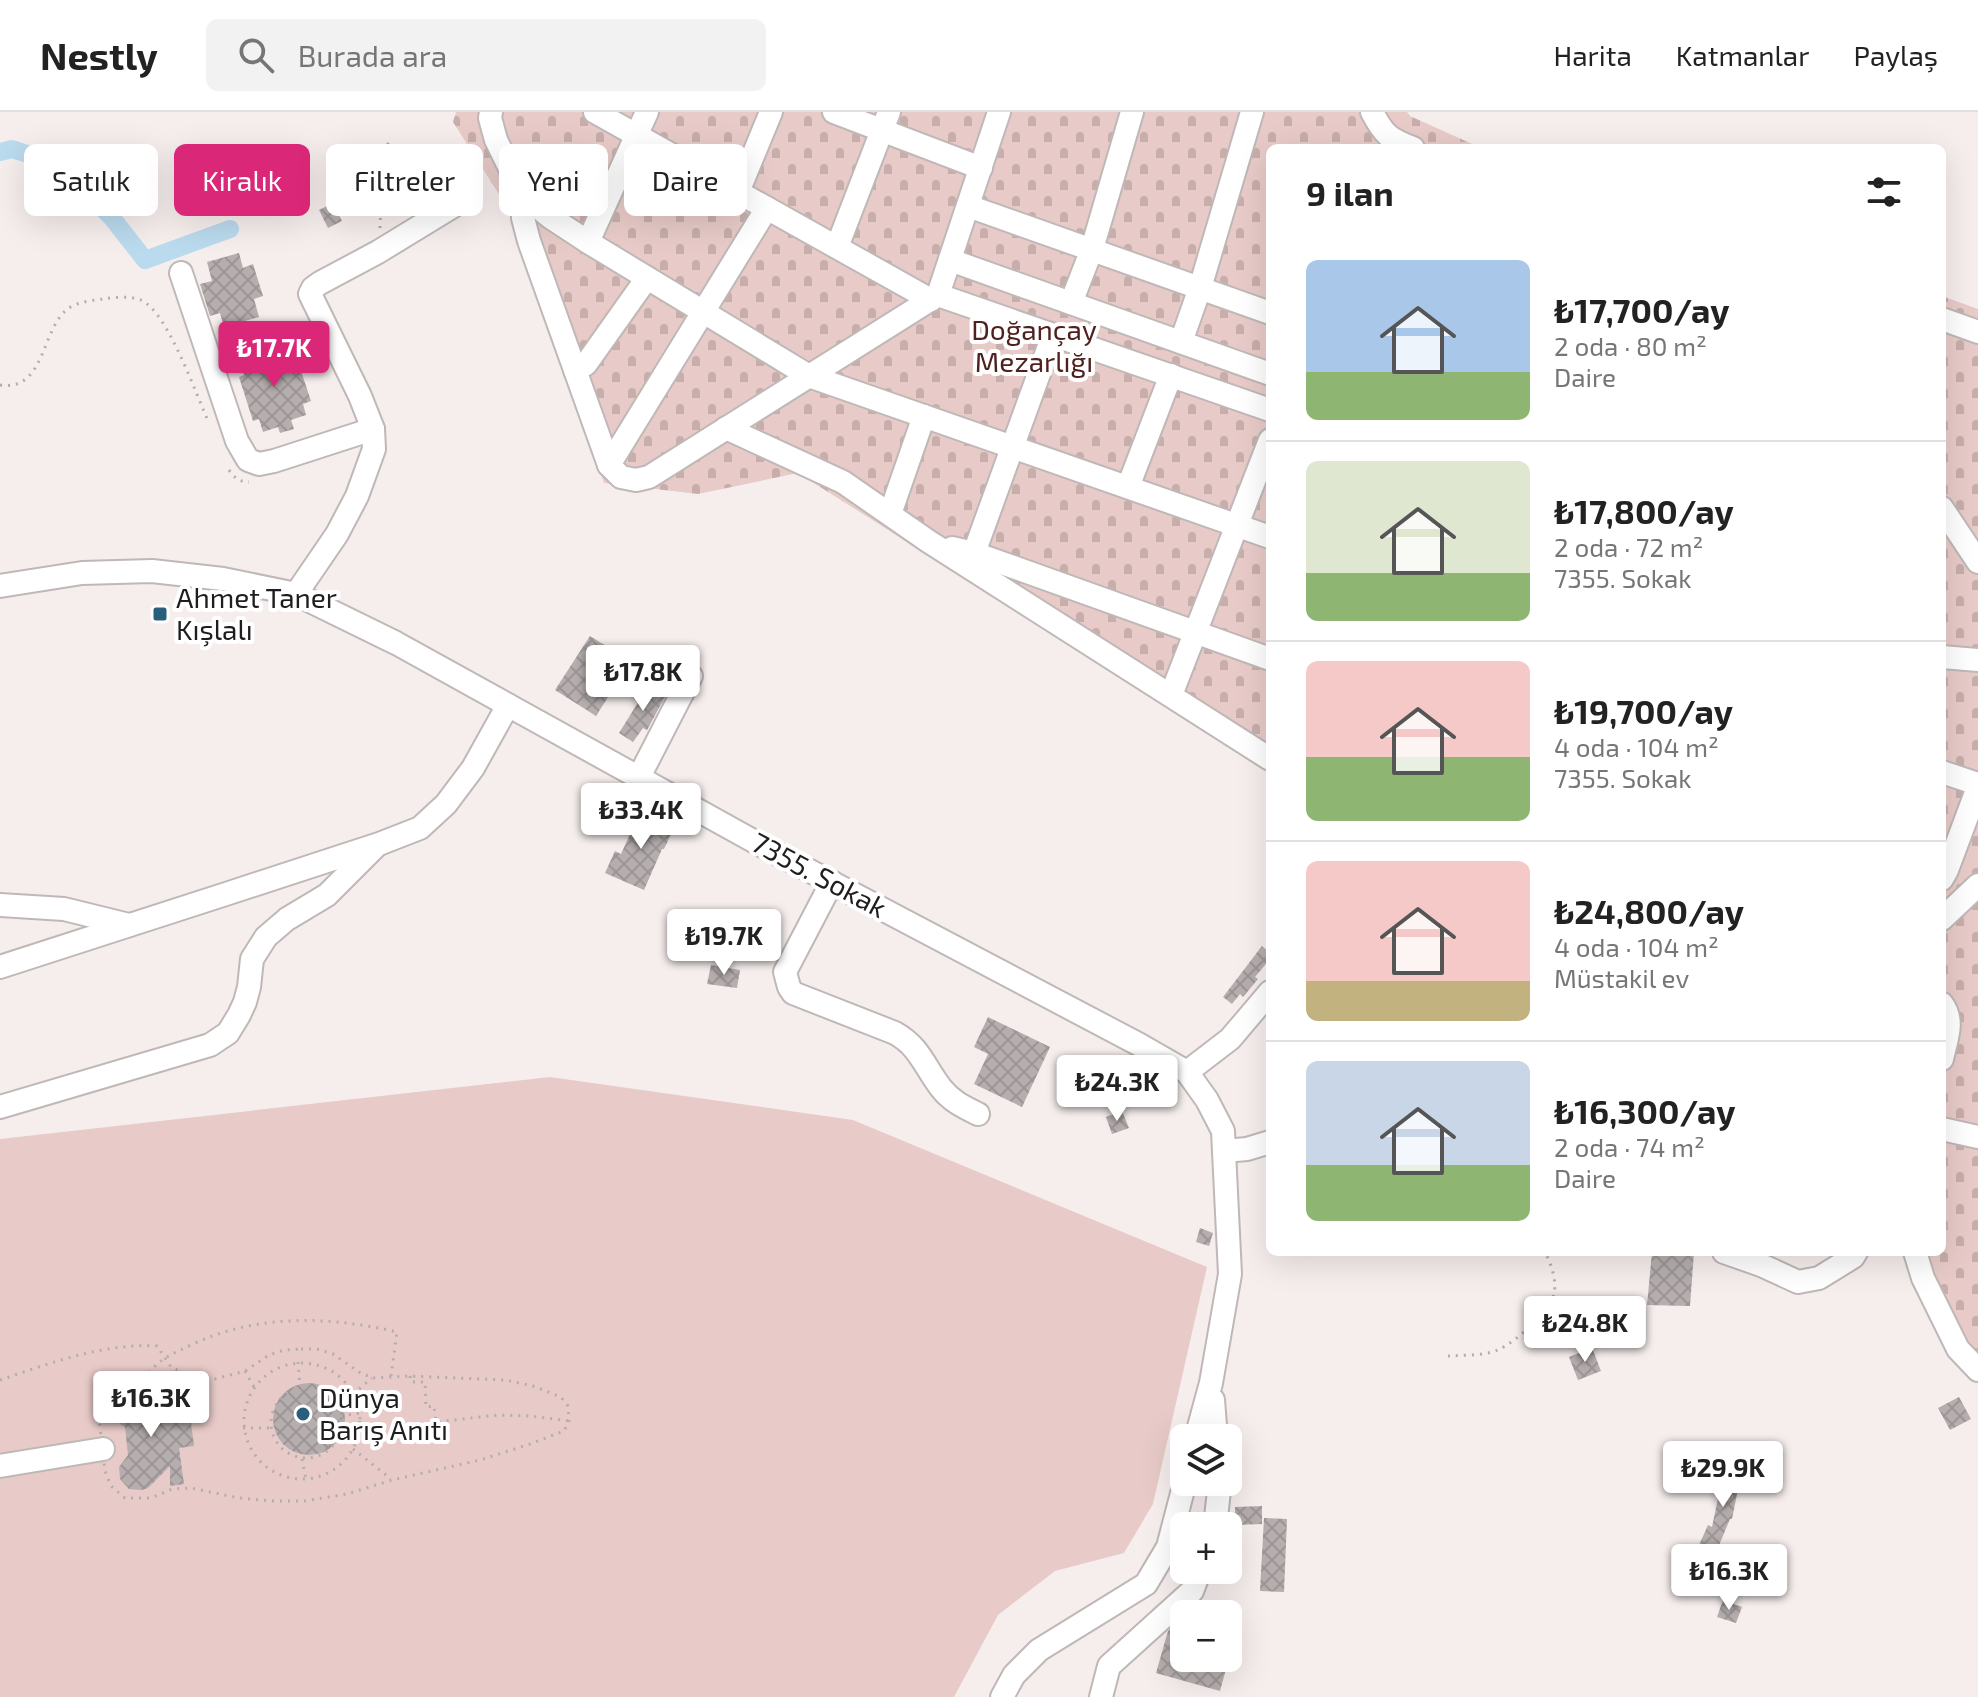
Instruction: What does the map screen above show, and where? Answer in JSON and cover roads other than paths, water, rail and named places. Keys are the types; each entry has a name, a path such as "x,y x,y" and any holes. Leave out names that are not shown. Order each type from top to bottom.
{"street":[{"path":"491,112 499,146"},
{"path":"595,112 652,144"},
{"path":"588,242 647,112"},
{"path":"747,170 771,112"},
{"path":"834,112 886,122 981,168"},
{"path":"523,216 529,241 609,465 621,477 636,480 649,477 935,298 999,112"},
{"path":"1071,303 1092,249 1132,112"},
{"path":"1181,342 1252,112"},
{"path":"1372,112 1380,141 1391,139 1403,144"},
{"path":"837,247 886,122"},
{"path":"747,197 935,298 1266,409"},
{"path":"968,206 1266,312"},
{"path":"609,465 767,208"},
{"path":"296,594 337,534 357,496 374,449 373,429 360,396 310,294 320,283 437,216"},
{"path":"549,216 809,376 1266,536"},
{"path":"950,260 1266,373"},
{"path":"181,273 237,441 248,460 259,464 274,461 373,429"},
{"path":"575,370 586,364 647,278"},
{"path":"1946,320 1978,332"},
{"path":"974,553 1053,335"},
{"path":"1128,487 1171,375"},
{"path":"890,514 924,416"},
{"path":"726,428 843,482 928,541 1266,756"},
{"path":"1171,695 1266,450"},
{"path":"1946,514 1978,562"},
{"path":"928,541 974,553 1266,658"},
{"name":"7355. Sokak","path":"0,586 82,573 152,571 223,579 296,594 396,643 1187,1072 1207,1100 1223,1131 1230,1274 1211,1383 1200,1424"},
{"path":"1946,657 1978,660"},
{"path":"639,777 691,676"},
{"path":"0,967 420,828 446,804 473,768 508,705"},
{"path":"1946,774 1978,786 1946,872"},
{"path":"0,1107 210,1045 228,1033 245,1002 252,959 266,937 287,919 327,895 379,844"},
{"path":"832,882 785,972 789,987 793,993 908,1040 942,1090 956,1103 978,1114"},
{"path":"1946,915 1978,885"},
{"path":"0,905 64,909 129,925"},
{"path":"1187,1072 1230,1039 1266,997"},
{"path":"1946,1009 1950,1023 1946,1041"},
{"path":"1946,1130 1978,1137"},
{"path":"1224,1151 1266,1143"},
{"path":"1735,1256 1798,1282 1819,1278 1854,1256"},
{"path":"1916,1256 1923,1278 1958,1349 1978,1370"},
{"path":"1211,1383 1215,1424"},
{"path":"0,1466 103,1449"},
{"path":"1002,1697 1014,1675 1039,1650 1146,1584 1168,1547 1181,1496"},
{"path":"1101,1697 1109,1666 1192,1591 1195,1584"}],"waterway":[{"path":"0,152 12,149 58,164 113,219 145,260 230,229"}],"place":[{"name":"Ahmet Taner Kışlalı","path":"160,614"},
{"name":"Dünya Barış Anıtı","path":"303,1414"}],"park label":[{"name":"Doğançay Mezarlığı","path":"1034,346"}]}
